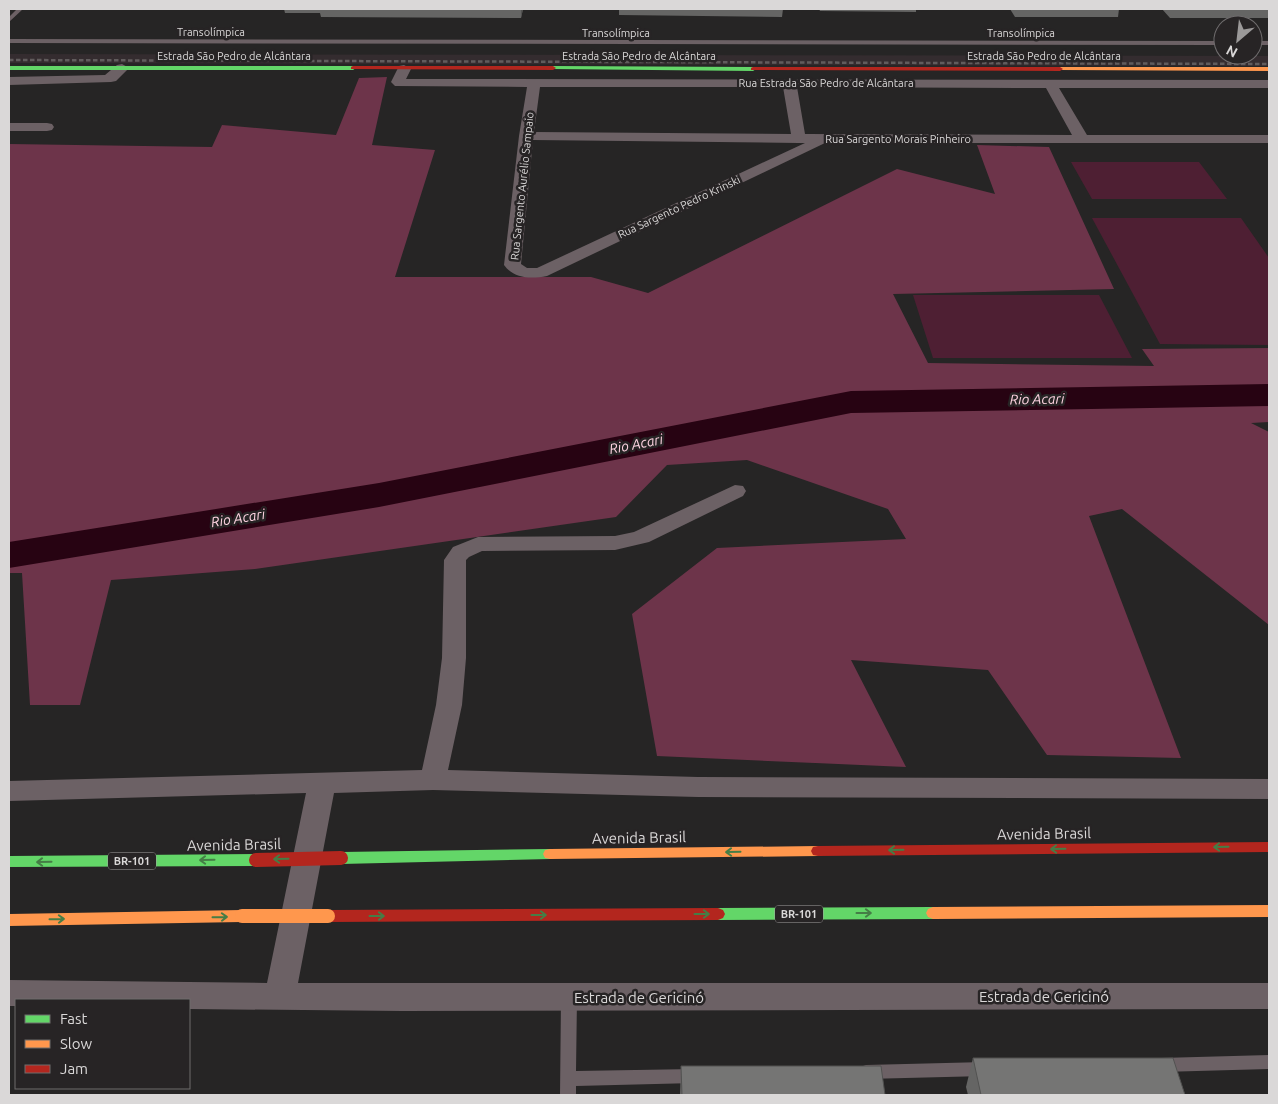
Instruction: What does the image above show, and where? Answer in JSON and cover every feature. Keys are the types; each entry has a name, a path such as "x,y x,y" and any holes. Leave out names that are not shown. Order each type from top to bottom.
{"main road":[{"name":"Estrada São Pedro de Alcântara","path":"9,68 1268,71"},
{"name":"Avenida Brasil","path":"9,862 256,860 608,853 1269,847"},
{"name":"BR-101","path":"9,920 242,916 1269,911"}],"street":[{"path":"9,81 105,80 111,78 122,68"},
{"name":"Rua Estrada São Pedro de Alcântara","path":"404,69 398,82 400,83 1269,84"},
{"path":"789,83 799,139"},
{"path":"1050,83 1082,139"},
{"name":"Rua Sargento Aurélio Sampaio","path":"534,84 526,136 512,266 524,273 534,274"},
{"path":"9,127 47,127"},
{"name":"Rua Sargento Morais Pinheiro","path":"526,136 823,140 1269,139"},
{"name":"Rua Sargento Pedro Krinski","path":"534,274 823,140"},
{"path":"433,780 450,696 454,658 455,560 461,552 478,544 615,543 641,537 736,492"},
{"path":"9,791 433,780 698,787 1269,789"},
{"path":"280,996 322,782"},
{"name":"Estrada de Gericinó","path":"9,993 569,998 1269,996"}],"lane":[{"path":"9,20 20,9"},
{"name":"Transolímpica","path":"9,42 1213,43"},
{"path":"569,998 568,1087 706,1076"},
{"path":"1141,1066 1269,1062"},
{"path":"854,1072 1002,1069"}],"shaded area":[{"path":"9,54 1213,56 1213,65 1263,65 1263,56 1269,56 1269,66 9,63"},
{"path":"387,77 372,145 435,150 395,277 591,277 648,293 897,169 995,194 977,145 1049,147 1114,289 893,294 928,363 1154,366 1142,349 1269,348 1269,422 1251,423 1269,432 1269,625 1122,509 1089,516 1181,758 1047,755 988,670 851,660 906,767 657,756 632,614 717,548 906,539 888,509 747,460 667,465 616,517 255,569 111,580 80,705 30,705 22,573 9,573 9,144 212,147 222,125 336,135 359,78"},
{"path":"1071,162 1199,162 1227,199 1092,199"},
{"path":"1092,218 1241,218 1269,258 1269,345 1160,344"},
{"path":"913,295 1099,295 1132,358 933,358"}],"building":[{"path":"973,1058 1173,1058 1185,1095 981,1095"},
{"path":"681,1066 881,1066 885,1095 682,1095"}],"waterway":[{"name":"Rio Acari","path":"9,555 379,495 851,402 1269,395"}],"railway":[{"path":"9,60 1269,64"}],"traffic: fast":[{"path":"9,68 353,68"},
{"path":"553,68 753,69"},
{"path":"341,858 550,854"},
{"path":"9,862 256,860"},
{"path":"718,914 933,913"}],"traffic: slow":[{"path":"1060,69 1269,69"},
{"path":"550,854 818,851"},
{"path":"933,913 1269,911"},
{"path":"9,920 242,916"},
{"path":"242,916 328,916"}],"traffic: jam":[{"path":"353,68 553,68"},
{"path":"753,69 1060,69"},
{"path":"818,851 1269,847"},
{"path":"256,860 341,858"},
{"path":"328,916 718,914"}]}
